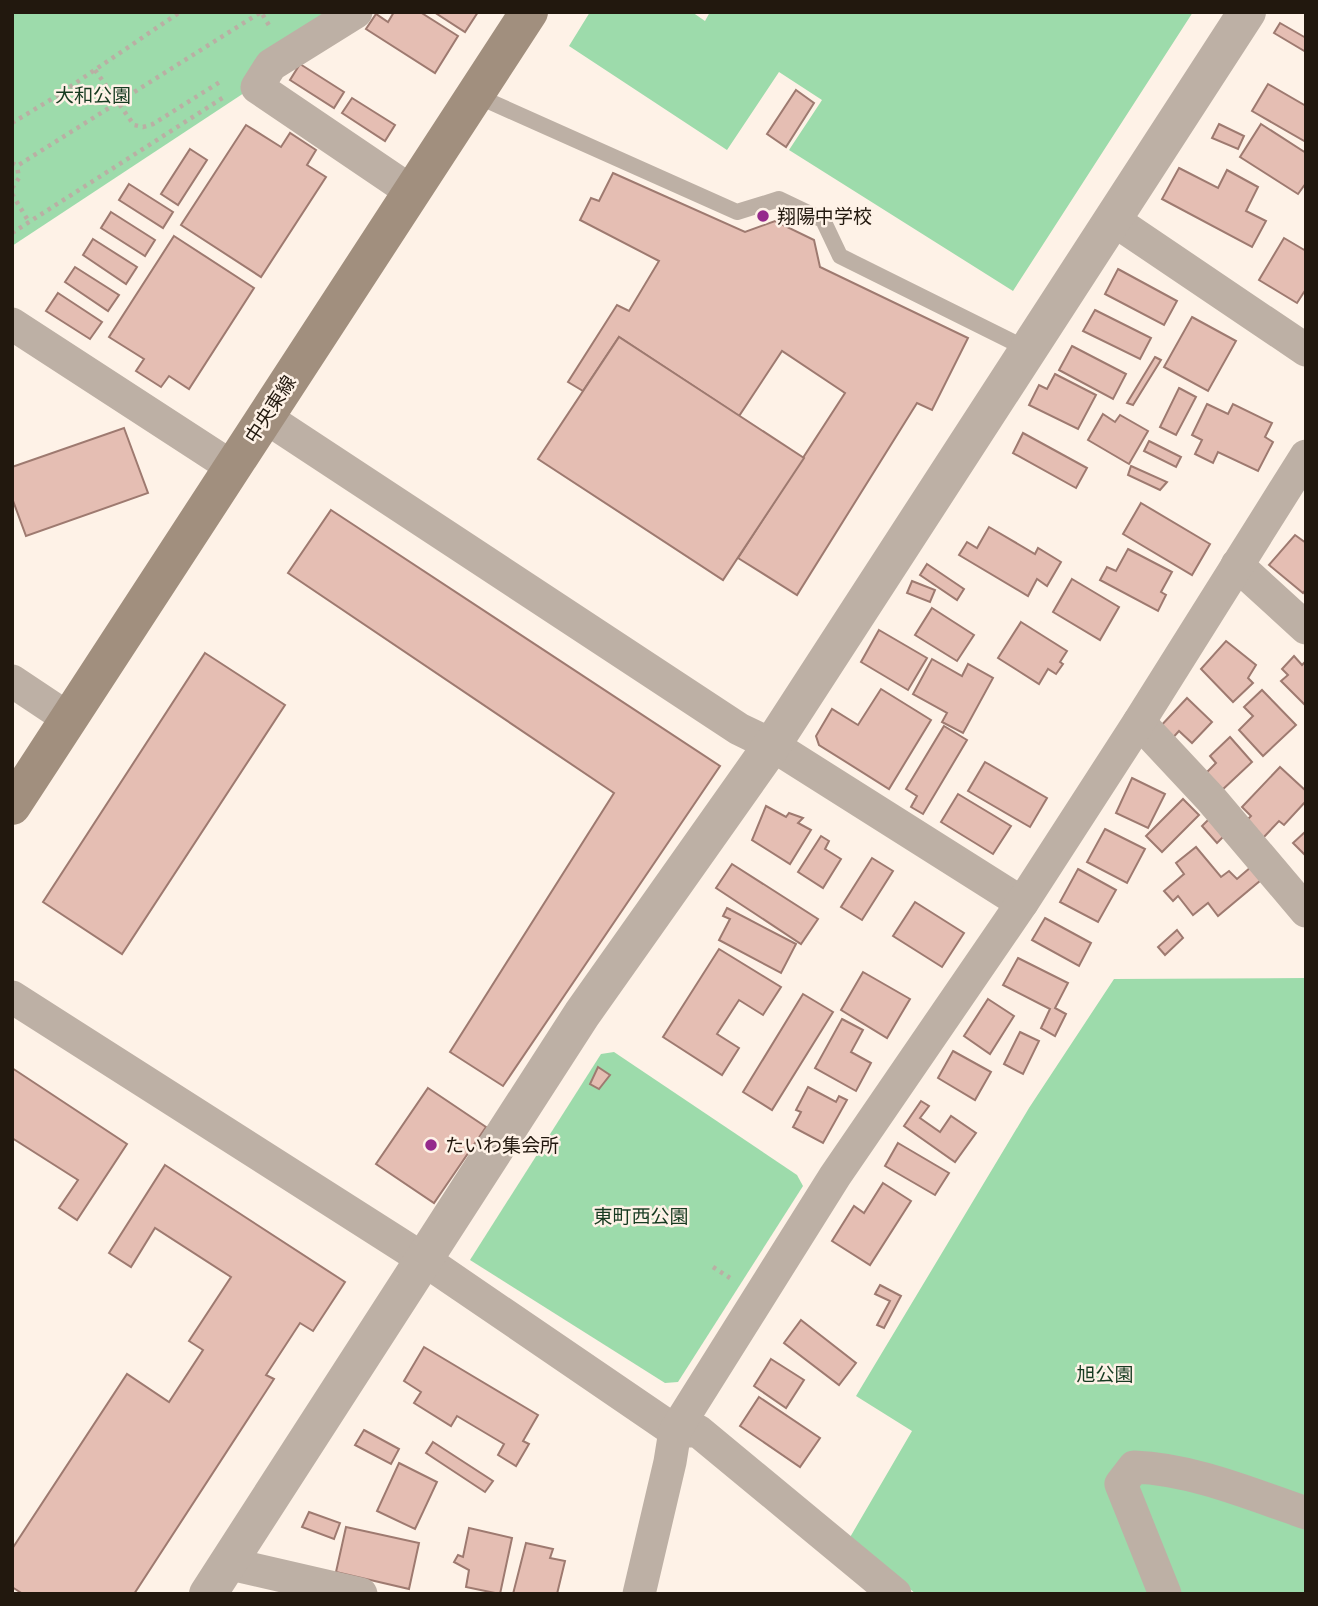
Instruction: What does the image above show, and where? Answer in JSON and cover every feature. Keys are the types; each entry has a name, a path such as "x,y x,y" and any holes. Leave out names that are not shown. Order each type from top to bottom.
{"main road":[{"name":"中央東線","path":"12,806 529,12"}],"street":[{"path":"356,12 246,80 412,192"},
{"path":"361,1594 217,1579 582,1014 772,744 1247,12"},
{"path":"1112,219 1306,350"},
{"path":"12,324 232,467"},
{"path":"265,417 739,729 772,744 1022,903"},
{"path":"639,1594 675,1431 835,1176 1022,903 1306,456"},
{"path":"1237,565 1306,628"},
{"path":"12,681 69,719"},
{"path":"1139,722 1211,799 1306,911"},
{"path":"12,997 422,1259 675,1431 698,1431 895,1594"},
{"path":"1165,1594 1121,1484 1134,1467 1154,1468 1190,1477 1306,1513"}],"lane":[{"path":"475,95 737,212 779,199 824,220 840,256 1027,349"}],"path":[{"path":"12,123 95,71 180,12"},
{"path":"12,188 19,178 15,164 118,103 260,12 271,29"},
{"path":"95,71 134,125 143,127 246,80"},
{"path":"12,233 241,86 246,80"},
{"path":"12,194 29,222"}],"green space":[{"name":"大和公園","path":"12,12 334,12 244,93 12,246"},
{"path":"590,12 692,12 705,21 710,12 1193,12 1013,291 789,150 822,100 779,72 727,150 569,46"},
{"name":"旭公園","path":"1306,978 1306,1594 916,1594 849,1539 912,1431 856,1396 1029,1108 1114,979"},
{"name":"東町西公園","path":"614,1052 797,1175 803,1186 678,1382 665,1383 470,1260 601,1054"}],"building":[{"path":"394,12 420,12 458,36 435,73 366,29 376,14 388,22"},
{"path":"434,12 478,12 465,32"},
{"path":"1280,23 1306,38 1306,52 1274,33"},
{"path":"300,64 344,92 334,108 290,80"},
{"path":"1268,84 1306,106 1306,142 1252,111"},
{"path":"796,90 814,103 786,147 767,134"},
{"path":"352,98 395,125 385,141 342,113"},
{"path":"1219,124 1244,136 1238,149 1212,138"},
{"path":"1261,124 1306,153 1306,183 1298,194 1240,157"},
{"path":"246,125 281,147 290,133 316,150 307,165 326,177 261,277 181,225"},
{"path":"190,149 207,160 178,205 161,194"},
{"path":"1179,168 1218,188 1227,170 1258,187 1246,211 1266,221 1252,247 1162,199"},
{"path":"613,173 745,232 775,221 814,240 820,267 968,338 932,410 917,403 797,595 738,558 845,393 782,351 739,416 619,337 583,391 568,382 617,305 629,311 659,261 580,220 591,198 599,201"},
{"path":"129,184 173,212 163,228 119,200"},
{"path":"111,212 155,240 145,256 101,228"},
{"path":"174,236 254,288 189,389 169,376 161,387 136,371 144,359 109,337"},
{"path":"1284,238 1306,251 1306,289 1297,303 1259,280"},
{"path":"93,239 137,267 126,284 83,255"},
{"path":"75,267 119,295 108,311 65,282"},
{"path":"1118,269 1177,301 1164,325 1105,294"},
{"path":"58,293 102,322 90,339 46,311"},
{"path":"1095,310 1151,338 1140,359 1083,331"},
{"path":"1192,317 1236,341 1208,391 1164,367"},
{"path":"619,337 804,458 723,580 538,459"},
{"path":"1072,346 1126,374 1113,399 1059,370"},
{"path":"1155,357 1161,360 1133,405 1127,403"},
{"path":"1055,374 1096,395 1078,429 1029,405 1039,385 1047,389"},
{"path":"1179,388 1196,397 1176,435 1160,427"},
{"path":"1207,404 1228,414 1233,404 1272,423 1265,437 1273,442 1258,471 1218,452 1213,463 1195,454 1202,440 1192,435"},
{"path":"1103,414 1115,422 1120,415 1148,431 1129,464 1088,440"},
{"path":"124,428 148,493 26,536 12,498 12,467"},
{"path":"1023,433 1087,468 1076,488 1013,453"},
{"path":"1149,441 1181,457 1176,467 1144,451"},
{"path":"1131,466 1167,482 1160,490 1128,475"},
{"path":"1141,503 1210,544 1192,575 1123,534"},
{"path":"331,510 720,766 503,1086 450,1052 614,793 288,573"},
{"path":"989,527 1035,554 1038,548 1061,562 1047,586 1037,579 1028,596 959,555 967,542 977,548"},
{"path":"1295,535 1306,543 1306,589 1303,593 1269,565"},
{"path":"1128,549 1172,572 1161,592 1166,595 1158,611 1100,580 1107,567 1116,571"},
{"path":"927,564 964,589 957,600 920,575"},
{"path":"1072,579 1119,607 1100,640 1053,612"},
{"path":"912,581 935,590 930,602 907,593"},
{"path":"932,608 974,635 957,661 915,635"},
{"path":"1021,622 1067,651 1056,674 1048,669 1039,684 998,658"},
{"path":"879,630 927,658 908,690 861,662"},
{"path":"1226,641 1256,665 1248,678 1253,683 1233,702 1201,669"},
{"path":"205,653 285,705 122,954 43,902"},
{"path":"1294,656 1302,665 1306,661 1306,706 1281,681 1288,675 1282,669"},
{"path":"932,659 962,676 968,664 993,678 963,733 942,722 947,713 913,694"},
{"path":"881,689 931,720 889,789 819,745 816,736 832,709 858,725"},
{"path":"1262,690 1296,725 1263,756 1239,730 1253,716 1244,707"},
{"path":"1187,698 1212,722 1192,743 1179,731 1169,742 1157,730"},
{"path":"944,726 967,740 923,814 911,807 917,796 906,789"},
{"path":"1230,737 1252,762 1221,791 1205,774 1216,763 1210,756"},
{"path":"985,762 1047,798 1030,827 968,791"},
{"path":"1280,767 1306,791 1306,801 1284,825 1279,821 1263,838 1246,821 1251,816 1242,807"},
{"path":"1132,778 1165,794 1148,828 1116,813"},
{"path":"958,794 1011,826 993,854 941,822"},
{"path":"1183,799 1199,815 1162,852 1146,836"},
{"path":"766,806 786,817 789,813 803,818 798,823 811,830 790,864 752,840"},
{"path":"1209,819 1224,836 1217,843 1202,826"},
{"path":"1105,829 1145,849 1127,883 1087,862"},
{"path":"1306,831 1306,856 1293,843"},
{"path":"821,836 829,841 825,849 841,859 823,888 798,872"},
{"path":"1196,847 1221,877 1229,871 1237,879 1251,867 1261,880 1218,916 1208,903 1193,915 1178,896 1173,901 1164,891 1184,874 1176,863"},
{"path":"872,858 893,871 862,920 841,907"},
{"path":"732,864 818,919 801,944 716,888"},
{"path":"1078,869 1116,890 1098,922 1060,902"},
{"path":"915,902 964,933 942,967 893,936"},
{"path":"727,908 796,944 781,973 719,940 730,919 723,916"},
{"path":"1045,918 1091,943 1079,966 1032,940"},
{"path":"1177,930 1183,938 1165,955 1158,947"},
{"path":"719,949 781,987 763,1015 739,1000 717,1034 739,1048 722,1075 663,1037"},
{"path":"1018,958 1068,983 1055,1008 1066,1014 1055,1036 1041,1028 1050,1009 1003,985"},
{"path":"863,972 910,999 887,1038 841,1010"},
{"path":"803,994 833,1012 772,1110 743,1092"},
{"path":"988,999 1014,1016 990,1054 964,1036"},
{"path":"842,1019 863,1030 851,1052 871,1063 856,1091 815,1068"},
{"path":"1020,1032 1039,1041 1023,1074 1004,1064"},
{"path":"953,1051 991,1072 975,1100 938,1078"},
{"path":"598,1067 610,1075 599,1089 590,1084"},
{"path":"12,1068 127,1144 77,1220 59,1208 78,1180 12,1138"},
{"path":"808,1087 836,1102 839,1096 847,1100 823,1143 793,1127 801,1112 796,1110"},
{"name":"たいわ集会所","path":"428,1088 486,1127 434,1203 376,1164"},
{"path":"921,1101 929,1106 920,1118 940,1132 951,1116 976,1133 955,1162 904,1126"},
{"path":"898,1143 949,1173 935,1195 885,1166"},
{"path":"165,1165 345,1282 313,1331 300,1323 266,1375 274,1379 134,1594 23,1594 12,1587 12,1549 127,1374 169,1402 203,1350 189,1341 231,1277 155,1228 131,1267 109,1253"},
{"path":"883,1183 911,1201 870,1265 832,1241 854,1206 864,1213"},
{"path":"880,1285 901,1296 884,1328 877,1325 890,1301 875,1294"},
{"path":"801,1320 856,1363 839,1385 784,1343"},
{"path":"424,1347 538,1415 523,1441 529,1444 516,1466 498,1455 504,1444 457,1416 451,1426 414,1403 421,1392 404,1381"},
{"path":"771,1359 804,1380 786,1408 754,1386"},
{"path":"759,1397 820,1438 800,1467 740,1426"},
{"path":"364,1430 399,1449 391,1464 355,1445"},
{"path":"433,1442 493,1481 485,1492 426,1453"},
{"path":"399,1463 437,1482 415,1529 377,1511"},
{"path":"309,1512 340,1523 334,1539 302,1527"},
{"path":"346,1527 419,1543 409,1589 336,1572"},
{"path":"469,1528 512,1538 500,1594 466,1587 469,1570 454,1562 458,1555 463,1557"},
{"path":"526,1543 553,1549 550,1558 565,1561 557,1594 513,1594"}],"place":[{"name":"翔陽中学校","path":"763,216"},
{"name":"たいわ集会所","path":"431,1145"}]}
